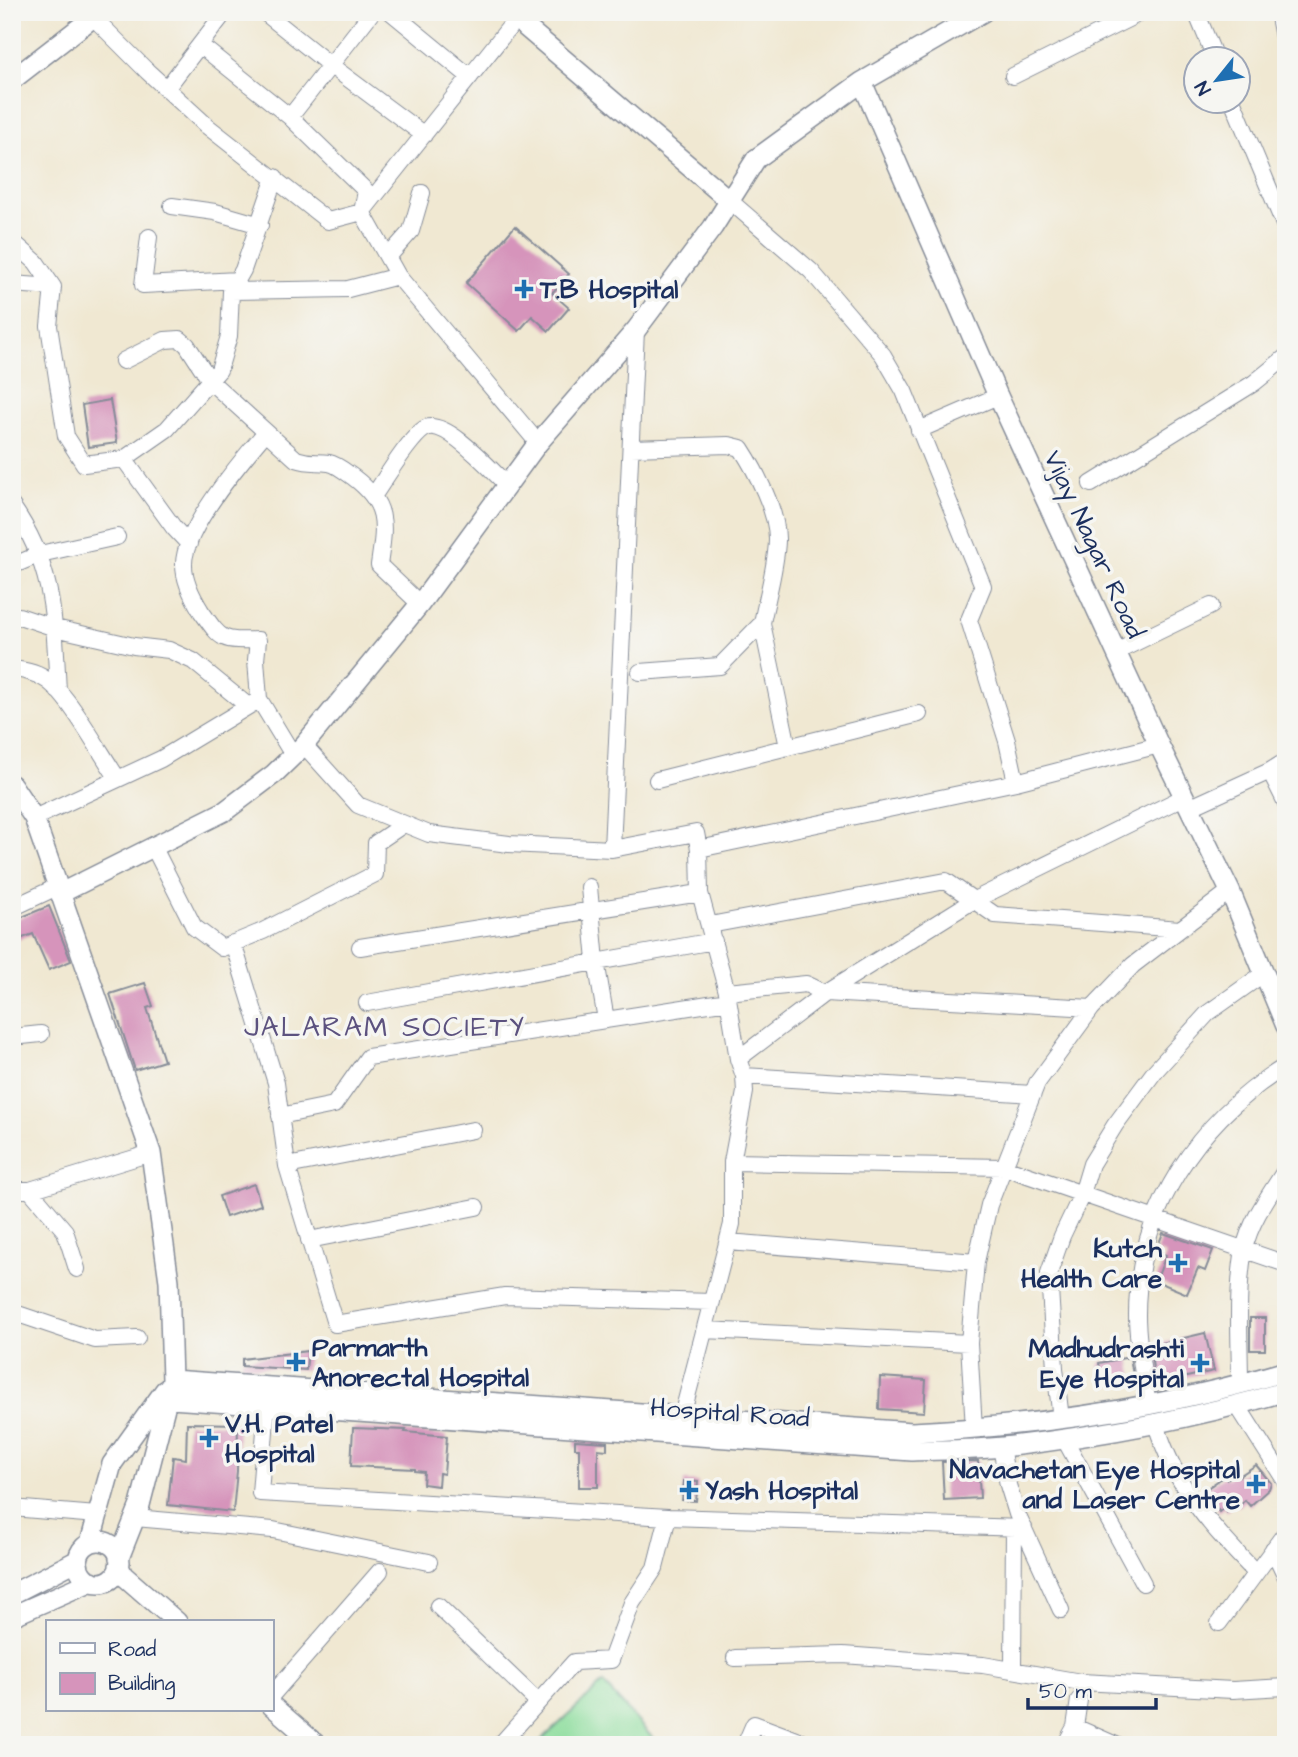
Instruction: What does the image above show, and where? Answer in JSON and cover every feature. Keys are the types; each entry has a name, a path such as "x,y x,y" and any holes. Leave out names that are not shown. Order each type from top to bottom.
{"street":[{"path":"166,89 225,12"},
{"path":"264,12 424,135"},
{"path":"290,117 372,12"},
{"path":"391,12 470,77"},
{"path":"12,908 60,890 225,811 274,774 298,750 420,604 538,443 636,330 730,201 756,159 862,82 983,12"},
{"path":"1013,76 1142,12"},
{"path":"1196,12 1210,46"},
{"path":"1278,12 1286,52"},
{"path":"16,72 88,22 93,14 166,89 207,126 328,221 362,212 470,77 512,15 811,271 883,355 904,391 983,586 969,620 1007,741 1016,782"},
{"path":"200,45 290,117 366,191 362,212 398,276 538,443"},
{"name":"Vijay Nagar Road","path":"862,82 998,396 1159,745 1230,891 1286,1027"},
{"path":"1239,116 1286,229"},
{"path":"12,241 36,262 53,287 49,326 66,436 84,464 124,459 167,429 219,370 229,337 235,285 260,225 275,177"},
{"path":"388,257 411,231 422,192"},
{"path":"172,206 215,212 260,225"},
{"path":"149,237 143,285 348,289 398,276"},
{"path":"12,284 53,287"},
{"path":"612,849 636,330"},
{"path":"123,361 165,340 180,338 211,382 296,459 310,464 331,463 354,478 374,495 384,525 379,565 420,604"},
{"path":"1091,484 1254,383 1286,357"},
{"path":"919,430 998,396"},
{"path":"374,495 413,441 424,429 432,427 450,433 507,485"},
{"path":"254,703 258,640 229,641 217,634 191,596 184,565 192,536 225,479 265,433"},
{"path":"631,448 729,445 741,448 751,464 766,498 777,540 762,623 788,747"},
{"path":"124,459 174,528 189,544"},
{"path":"12,506 40,554 50,586 58,691"},
{"path":"12,566 40,554 117,537"},
{"path":"1116,652 1211,606"},
{"path":"12,618 19,617 134,646 169,650 193,661 254,703 298,750 358,805 429,834 509,844 612,849 696,833 701,893 728,997 738,1059 744,1076 744,1092 732,1162 732,1224 682,1416"},
{"path":"640,672 720,666 762,623"},
{"path":"12,669 36,674 49,681 118,779"},
{"path":"34,818 162,759 254,703"},
{"path":"657,780 919,714"},
{"path":"699,849 1016,782 1159,745"},
{"path":"738,1059 825,993 974,900 1186,802 1270,771 1286,761"},
{"path":"1270,771 1286,803"},
{"path":"12,785 34,818 151,1153 169,1281 172,1380 135,1518 116,1573 12,1616"},
{"path":"153,846 194,927 222,947 262,931 375,874 376,843 404,824"},
{"path":"710,925 946,881 996,915 1180,929"},
{"path":"589,887 596,961 606,1020"},
{"path":"974,1429 969,1343 976,1262 989,1205 1037,1083 1092,1008 1133,965 1230,891"},
{"path":"360,947 701,893"},
{"path":"367,1003 714,942"},
{"path":"233,943 276,1083 287,1166 335,1324 505,1296 712,1302"},
{"path":"1143,1583 1062,1429 1049,1273 1062,1236 1082,1194 1091,1164 1115,1125 1155,1071 1208,1013 1263,974"},
{"path":"280,1116 334,1105 368,1057 606,1020 806,984 825,993 1092,1008"},
{"path":"12,1037 41,1034"},
{"path":"1148,1406 1136,1316 1142,1261 1153,1218 1182,1166 1212,1124 1259,1083 1286,1066"},
{"path":"744,1076 1033,1094"},
{"path":"287,1166 473,1130"},
{"path":"12,1190 30,1190 151,1153"},
{"path":"732,1162 1004,1167 1286,1264"},
{"path":"1240,1385 1240,1307 1244,1249 1262,1206 1286,1169"},
{"path":"30,1190 65,1231 77,1269"},
{"path":"309,1240 476,1206"},
{"path":"728,1242 976,1262"},
{"path":"12,1312 95,1340 137,1338"},
{"path":"705,1330 969,1343"},
{"name":"Hospital Road","path":"167,1402 171,1399 912,1451 1001,1447 1286,1371"},
{"path":"90,1543 112,1464 172,1380"},
{"name":"Hospital Road","path":"172,1380 912,1432 1156,1424 1286,1391"},
{"path":"1237,1405 1286,1482"},
{"path":"267,1406 260,1493 668,1517 1019,1528"},
{"path":"1156,1424 1171,1464 1196,1508 1255,1572"},
{"path":"1001,1447 1007,1485 1019,1528 1013,1668"},
{"path":"12,1508 97,1515"},
{"path":"500,1745 574,1662 611,1661 632,1603 655,1568 668,1517"},
{"path":"135,1518 273,1530 429,1562"},
{"path":"1019,1528 1060,1610"},
{"path":"1219,1623 1286,1532"},
{"path":"12,1594 78,1559 84,1547 97,1541 111,1545 123,1575 175,1620"},
{"path":"1273,1549 1286,1577"},
{"path":"78,1559 81,1573 116,1585 156,1620"},
{"path":"273,1694 380,1571"},
{"path":"438,1606 538,1702"},
{"path":"735,1658 843,1655 1013,1668 1081,1682 1233,1690 1286,1687"},
{"path":"1065,1745 1075,1727 1079,1700"},
{"path":"273,1707 317,1745"},
{"path":"259,1712 297,1745"},
{"path":"745,1745 754,1724 810,1745"},
{"path":"1075,1727 1116,1745"}],"green space":[{"path":"603,1683 659,1745 536,1745"}],"building":[{"path":"515,226 569,274 552,293 569,308 549,331 532,316 519,331 466,283"},
{"path":"110,400 117,443 88,447 82,405"},
{"path":"49,906 71,961 49,970 33,934 12,942 12,921"},
{"path":"145,983 153,1006 147,1008 164,1061 135,1070 110,994"},
{"path":"254,1184 261,1205 226,1217 219,1196"},
{"path":"1163,1233 1213,1250 1205,1271 1198,1268 1187,1294 1156,1281 1166,1255 1156,1251"},
{"path":"1250,1318 1265,1318 1265,1350 1250,1350"},
{"path":"1205,1333 1214,1371 1155,1384 1150,1346"},
{"path":"308,1351 306,1370 242,1366 242,1359"},
{"path":"1130,1357 1134,1381 1103,1387 1099,1363"},
{"path":"880,1377 926,1380 924,1412 879,1409"},
{"path":"187,1423 238,1424 233,1512 168,1505 173,1457 186,1459"},
{"path":"353,1428 406,1430 405,1432 447,1436 444,1474 439,1473 438,1486 423,1484 424,1472 415,1469 351,1466"},
{"path":"575,1440 607,1442 607,1450 598,1449 598,1487 579,1487 579,1448 575,1448"},
{"path":"978,1461 980,1498 944,1500 942,1462"},
{"path":"1256,1465 1271,1483 1269,1489 1250,1506 1245,1500 1238,1507 1236,1502 1227,1512 1225,1507 1219,1512 1206,1489 1225,1476 1227,1479 1235,1473 1239,1476"},
{"path":"684,1481 698,1482 696,1501 682,1500"}],"place":[{"name":"T.B Hospital","path":"524,289"},
{"name":"Kutch Health Care","path":"1178,1263"},
{"name":"Parmarth Anorectal Hospital","path":"296,1362"},
{"name":"Madhudrashti Eye Hospital","path":"1200,1363"},
{"name":"V.H. Patel Hospital","path":"209,1438"},
{"name":"Navachetan Eye Hospital and Laser Centre","path":"1256,1484"},
{"name":"Yash Hospital","path":"689,1490"}],"district":[{"name":"JALARAM SOCIETY","path":"385,1026"}]}
